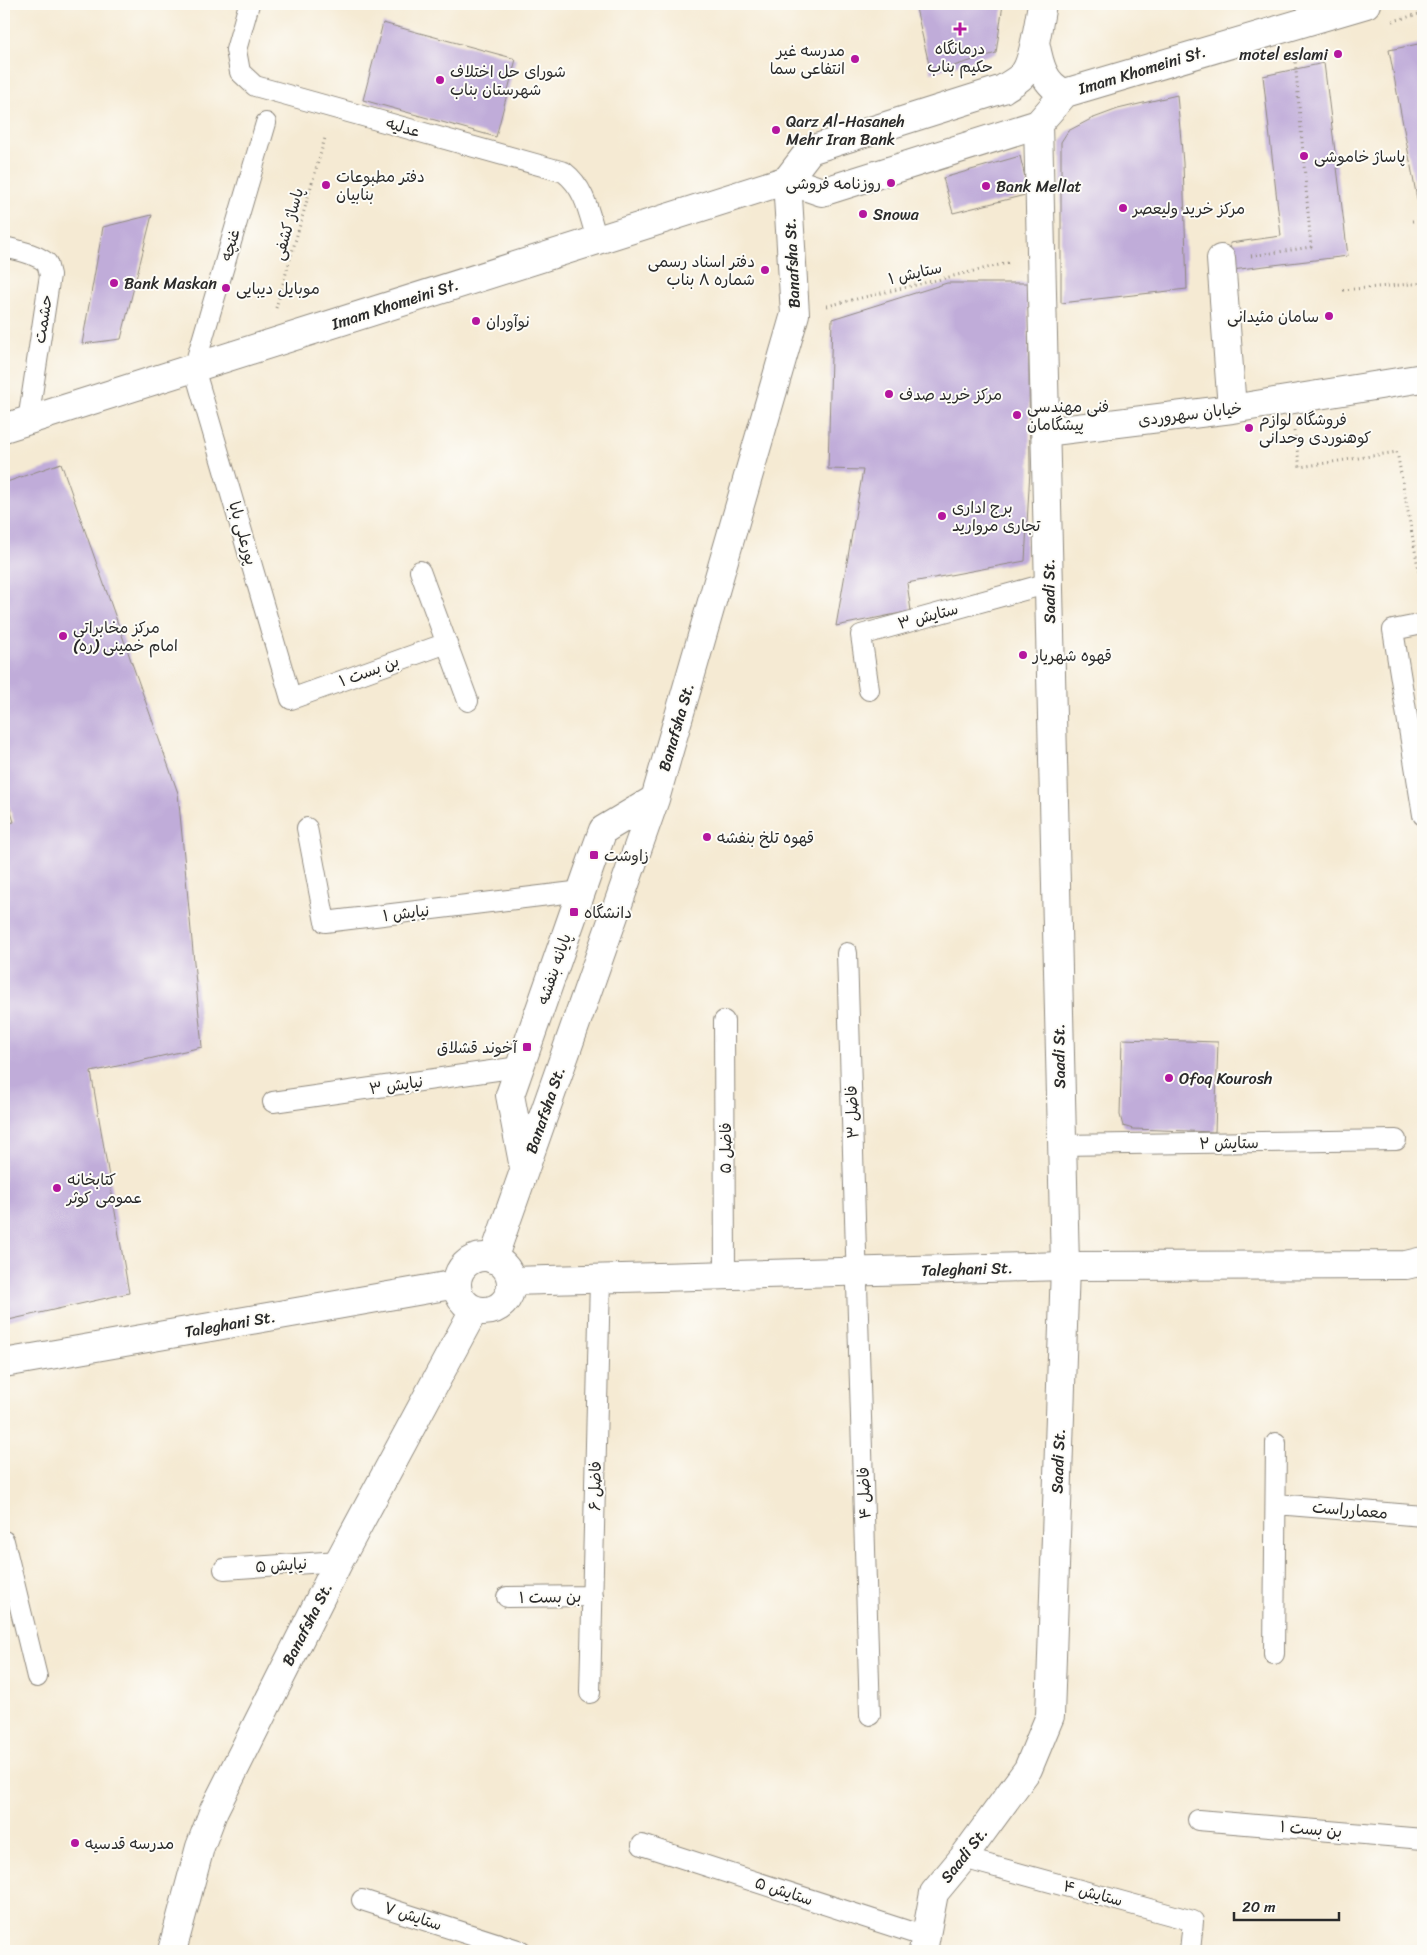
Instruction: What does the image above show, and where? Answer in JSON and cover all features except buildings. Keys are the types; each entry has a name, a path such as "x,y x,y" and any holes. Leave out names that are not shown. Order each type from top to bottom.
{"main road":[{"path":"1038,124 822,192 787,180 810,150 1003,89 1018,79 1026,72 1035,42 1042,4"},
{"name":"Imam Khomeini St.","path":"1038,124 1065,93 1366,4"},
{"path":"1035,42 1041,68 1047,80 1054,90 1065,93"},
{"name":"Saadi St.","path":"924,1944 934,1893 963,1858 1028,1769 1050,1716 1064,1266 1038,124"},
{"name":"Imam Khomeini St.","path":"16,424 787,180"},
{"name":"Banafsha St.","path":"493,1259 655,799 795,314 787,180"},
{"path":"1221,259 1232,409"},
{"name":"خیابان سهروردی","path":"1045,432 1232,409 1423,378"},
{"name":"پایانه بنفشه","path":"524,1168 510,1095 603,830 655,799"},
{"path":"476,1258 493,1259 505,1267 511,1281 507,1299 501,1306 493,1310 484,1312 474,1310 468,1307 459,1297 458,1275 468,1262 476,1258"},
{"name":"Taleghani St.","path":"511,1281 1064,1266 1406,1265 1423,1261"},
{"name":"Taleghani St.","path":"4,1363 457,1284"},
{"name":"Banafsha St.","path":"172,1951 200,1847 214,1810 339,1561 474,1310"}],"lane":[{"name":"عدلیه","path":"249,4 236,50 240,72 255,86 564,172 574,179 581,188 597,240"},
{"name":"غنچه","path":"194,368 266,123"},
{"name":"حشمت","path":"4,247 40,258 47,263 50,275 16,424"},
{"name":"پورعلی بابا","path":"194,368 291,699"},
{"path":"420,571 468,701"},
{"name":"ستایش ۳","path":"869,690 861,635 1049,583"},
{"path":"1423,624 1393,630 1423,815"},
{"name":"بن بست ۱","path":"291,699 447,643"},
{"name":"نیایش ۱","path":"307,828 325,922 582,892"},
{"name":"فاضل ۳","path":"847,953 857,1272"},
{"name":"فاضل ۵","path":"724,1021 725,1275"},
{"name":"نیایش ۳","path":"273,1102 520,1067"},
{"name":"ستایش ۲","path":"1062,1146 1396,1140"},
{"name":"فاضل ۴","path":"857,1272 870,1715"},
{"name":"فاضل ۶","path":"590,1693 600,1279"},
{"path":"1274,1654 1276,1443"},
{"name":"معمارراست","path":"1276,1504 1423,1516"},
{"path":"4,1541 37,1677"},
{"name":"نیایش ۵","path":"224,1570 339,1561"},
{"name":"بن بست ۱","path":"507,1597 592,1596"},
{"name":"بن بست ۱","path":"1198,1820 1423,1839"},
{"name":"ستایش ۵","path":"642,1845 924,1944"},
{"name":"ستایش ۴","path":"963,1858 1193,1921 1190,1951"},
{"name":"ستایش ۷","path":"362,1900 521,1951"}],"path":[{"path":"1221,259 1311,246 1295,56"},
{"name":"پاساژ کشفی","path":"265,345 325,138"},
{"path":"1412,221 1423,220"},
{"name":"ستایش ۱","path":"795,314 1041,256"},
{"path":"1343,290 1423,283"},
{"path":"1288,401 1300,467 1398,452 1423,594"}],"place":[{"name":"درمانگاه حکیم بناب","path":"960,29"},
{"name":"motel eslami","path":"1338,54"},
{"name":"مدرسه غیر انتفاعی سما","path":"855,59"},
{"name":"شورای حل اختلاف شهرستان بناب","path":"440,80"},
{"name":"Qarz Al-Hasaneh Mehr Iran Bank","path":"776,130"},
{"name":"پاساژ خاموشی","path":"1304,156"},
{"name":"روزنامه فروشی","path":"891,183"},
{"name":"دفتر مطبوعات بنابیان","path":"326,185"},
{"name":"Bank Mellat","path":"986,186"},
{"name":"مرکز خرید ولیعصر","path":"1123,208"},
{"name":"Snowa","path":"863,214"},
{"name":"دفتر اسناد رسمی شماره ۸ بناب","path":"765,270"},
{"name":"Bank Maskan","path":"114,283"},
{"name":"موبایل دیبایی","path":"226,288"},
{"name":"سامان مئیدانی","path":"1329,316"},
{"name":"نوآوران","path":"476,321"},
{"name":"مرکز خرید صدف","path":"889,394"},
{"name":"فنی مهندسی پیشگامان","path":"1017,415"},
{"name":"فروشگاه لوازم کوهنوردی وحدانی","path":"1249,428"},
{"name":"برج اداری تجاری مروارید","path":"942,516"},
{"name":"مرکز مخابراتی امام خمینی (ره)","path":"63,636"},
{"name":"قهوه شهریار","path":"1023,655"},
{"name":"قهوه تلخ بنفشه","path":"707,837"},
{"name":"زاوشت","path":"594,855"},
{"name":"دانشگاه","path":"574,912"},
{"name":"آخوند قشلاق","path":"527,1047"},
{"name":"Ofoq Kourosh","path":"1169,1078"},
{"name":"کتابخانه عمومی کوثر","path":"57,1188"},
{"name":"مدرسه قدسیه","path":"75,1843"}]}
